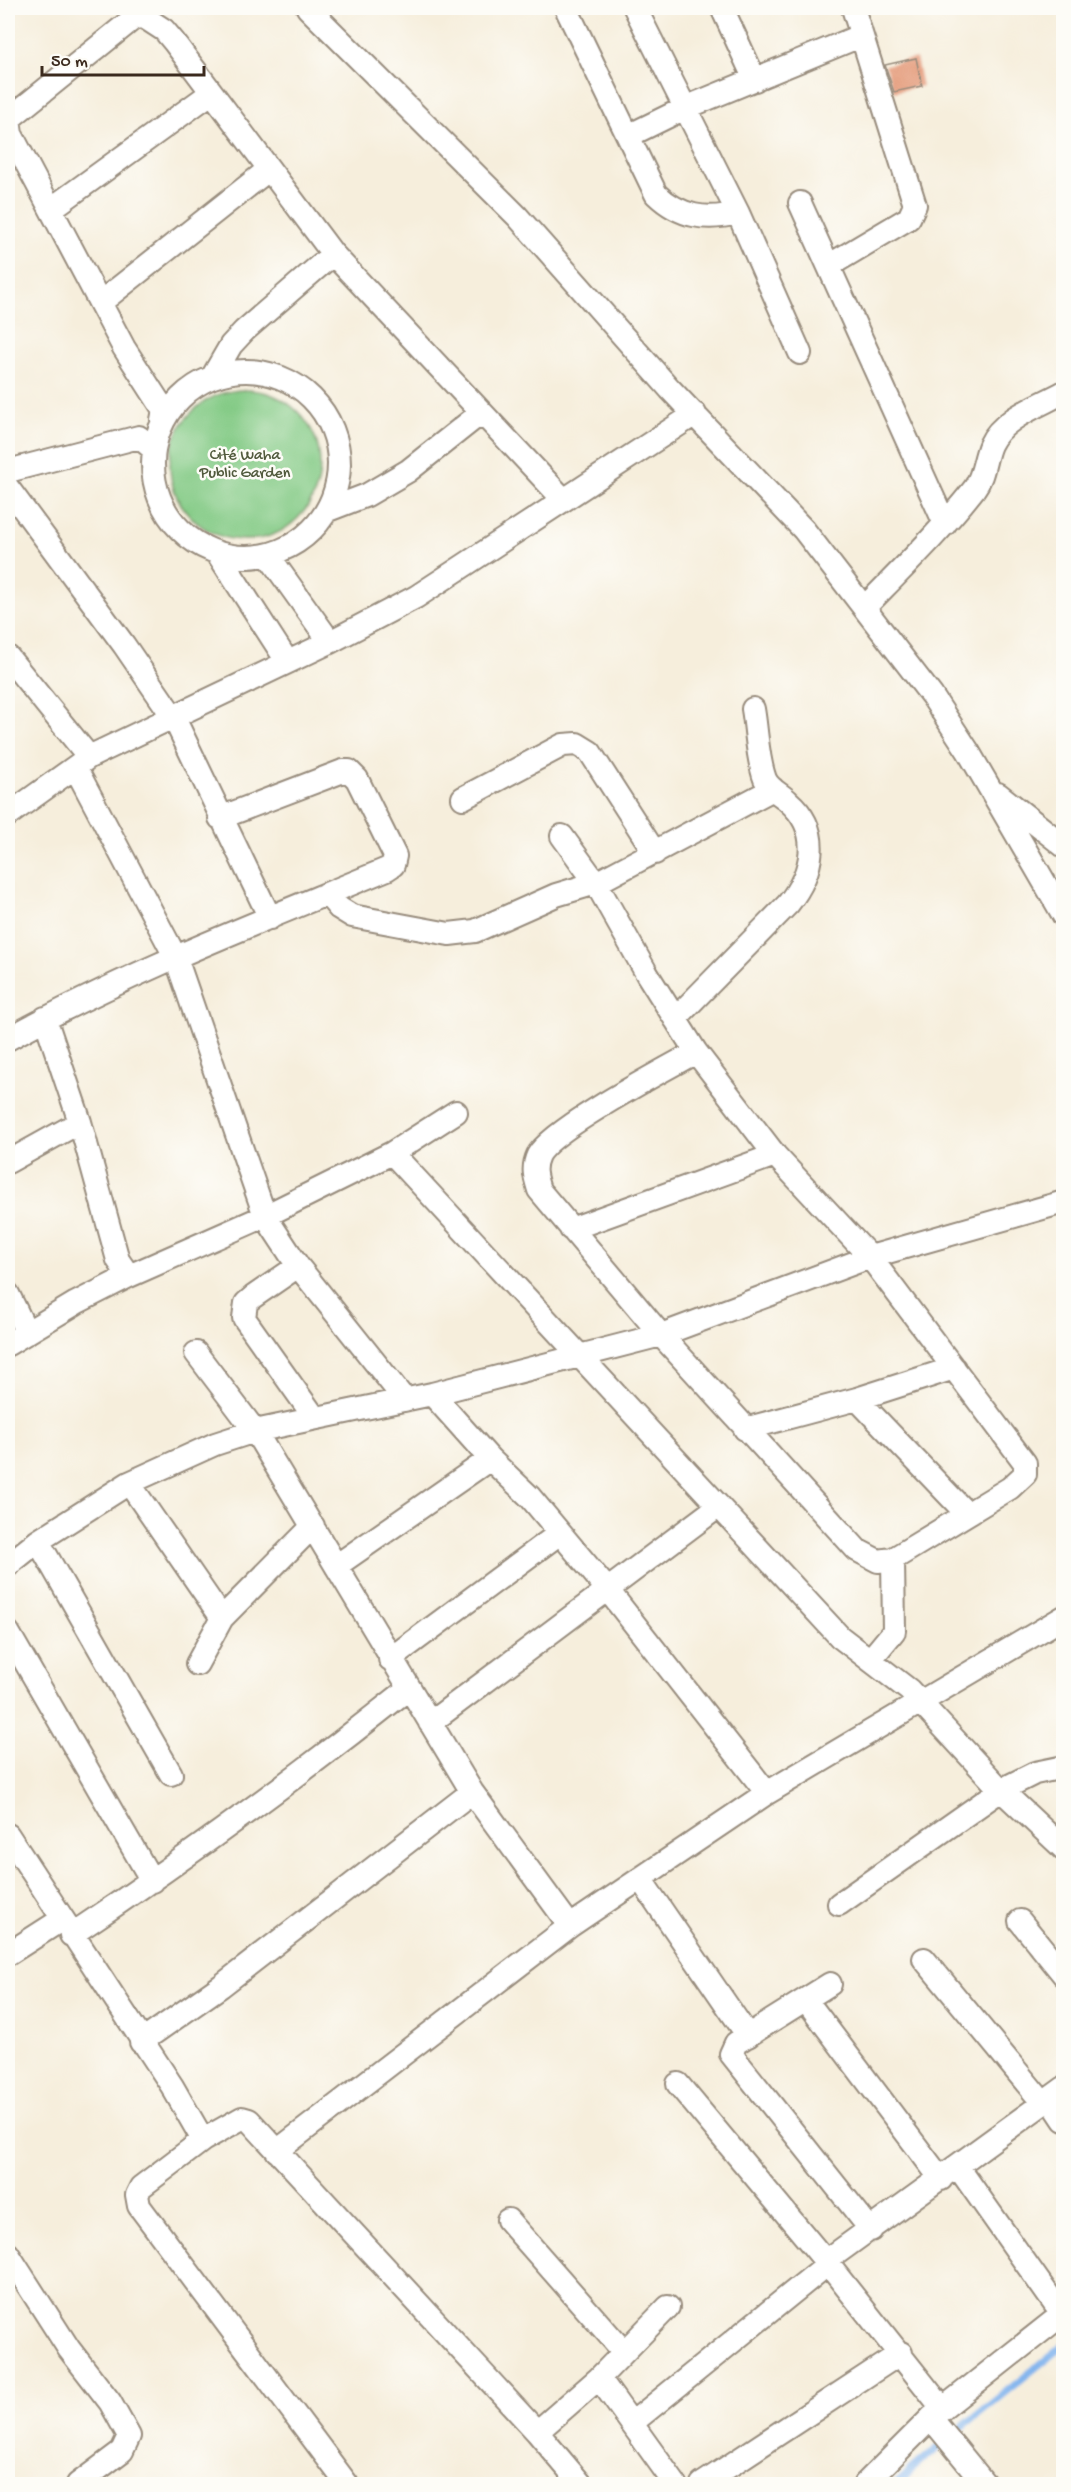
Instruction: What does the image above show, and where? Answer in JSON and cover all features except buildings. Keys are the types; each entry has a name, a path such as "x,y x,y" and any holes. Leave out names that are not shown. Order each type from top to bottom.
{"street":[{"path":"308,8 517,216 695,414 804,530 933,696 1064,916"},
{"path":"566,8 656,194 666,205 693,217 721,217 738,213"},
{"path":"635,8 738,213 800,354"},
{"path":"722,8 755,80"},
{"path":"830,265 909,218 915,205 853,8"},
{"path":"162,420 176,401 192,386 213,376 245,370 277,375 305,391 327,416 338,446 339,479 328,510 313,530 292,546 268,555 242,558 218,554 194,542 174,524 164,509 152,476 153,449 164,410 124,348 11,134 9,119 134,18 144,17 164,30 268,171 333,254 562,499"},
{"path":"628,136 685,108 860,36"},
{"path":"51,208 211,93"},
{"path":"101,302 268,171"},
{"path":"800,203 830,265 945,524"},
{"path":"213,376 231,345 244,331 333,254"},
{"path":"865,607 945,524 978,484 988,449 999,431 1009,422 1064,393"},
{"path":"328,510 367,495 401,476 481,414"},
{"path":"8,815 82,762 286,661 330,642 443,581 562,499 695,414"},
{"path":"8,471 139,437 153,449"},
{"path":"8,488 118,636 174,718 220,818 270,918"},
{"path":"218,554 286,661"},
{"path":"268,555 330,642"},
{"path":"8,657 82,762 176,958 265,1216 298,1266 405,1400"},
{"path":"675,1019 738,957 801,887 811,857 812,842 807,825 791,802 765,780 753,709"},
{"path":"463,798 563,745 577,744 590,752 655,853"},
{"path":"8,1039 45,1018 176,958 393,865 395,856 354,775 343,771 220,818"},
{"path":"987,785 1064,847 1038,869"},
{"path":"327,894 339,908 351,916 449,934 463,934 475,931 556,895 596,884 773,789"},
{"path":"562,836 596,884 696,1052 775,1155 870,1257 1023,1458 1027,1468 1010,1488 893,1559 878,1561 857,1550 661,1335 539,1190 533,1167 543,1148 580,1120 696,1052"},
{"path":"45,1018 80,1122 118,1260 129,1276"},
{"path":"8,1344 76,1303 129,1276 265,1216 392,1153 456,1112"},
{"path":"8,1162 80,1122"},
{"path":"392,1153 840,1637 922,1703 1001,1790 1064,1849"},
{"path":"571,1229 775,1155"},
{"path":"8,1565 38,1541 129,1484 214,1444 255,1431 432,1394 661,1335 870,1257 1064,1202"},
{"path":"298,1266 246,1303 244,1318 315,1418"},
{"path":"8,1294 27,1333"},
{"path":"196,1353 255,1431 472,1792 570,1926"},
{"path":"745,1429 857,1399 954,1368"},
{"path":"432,1394 490,1459 530,1497 607,1589 767,1793"},
{"path":"857,1399 967,1514"},
{"path":"336,1566 490,1459"},
{"path":"129,1484 222,1618"},
{"path":"430,1723 719,1506"},
{"path":"197,1664 222,1618 313,1526"},
{"path":"390,1659 560,1533"},
{"path":"38,1541 171,1774"},
{"path":"870,1660 894,1631 893,1559"},
{"path":"277,2151 570,1926 767,1793 1064,1617"},
{"path":"8,1632 152,1881"},
{"path":"8,1954 66,1928 152,1881 408,1689"},
{"path":"839,1904 1001,1790 1035,1773 1064,1767"},
{"path":"141,2042 221,1986 472,1792"},
{"path":"8,1835 66,1928 172,2086 203,2140"},
{"path":"640,1880 748,2036"},
{"path":"1020,1921 1064,1975"},
{"path":"924,1959 1052,2096 1064,2120"},
{"path":"830,1984 736,2043 731,2054 871,2230"},
{"path":"806,2000 950,2173 1062,2313 937,2413 865,2484"},
{"path":"678,2084 901,2353 937,2413 985,2484"},
{"path":"632,2423 827,2263 1052,2096"},
{"path":"347,2484 139,2206 137,2195 141,2187 203,2140 242,2118 249,2120 537,2432 581,2484"},
{"path":"508,2220 624,2352"},
{"path":"8,2254 69,2349 110,2402 129,2436 122,2451 78,2484"},
{"path":"537,2432 599,2378 668,2307"},
{"path":"702,2484 901,2353"},
{"path":"599,2378 675,2484"}],"green space":[{"name":"Cité Waha Public Garden","path":"245,390 274,396 298,412 314,436 320,465 314,494 298,518 274,534 245,540 216,534 192,518 176,494 170,465 176,436 192,412 216,396"}],"waterway":[{"path":"895,2484 1064,2345"}]}
